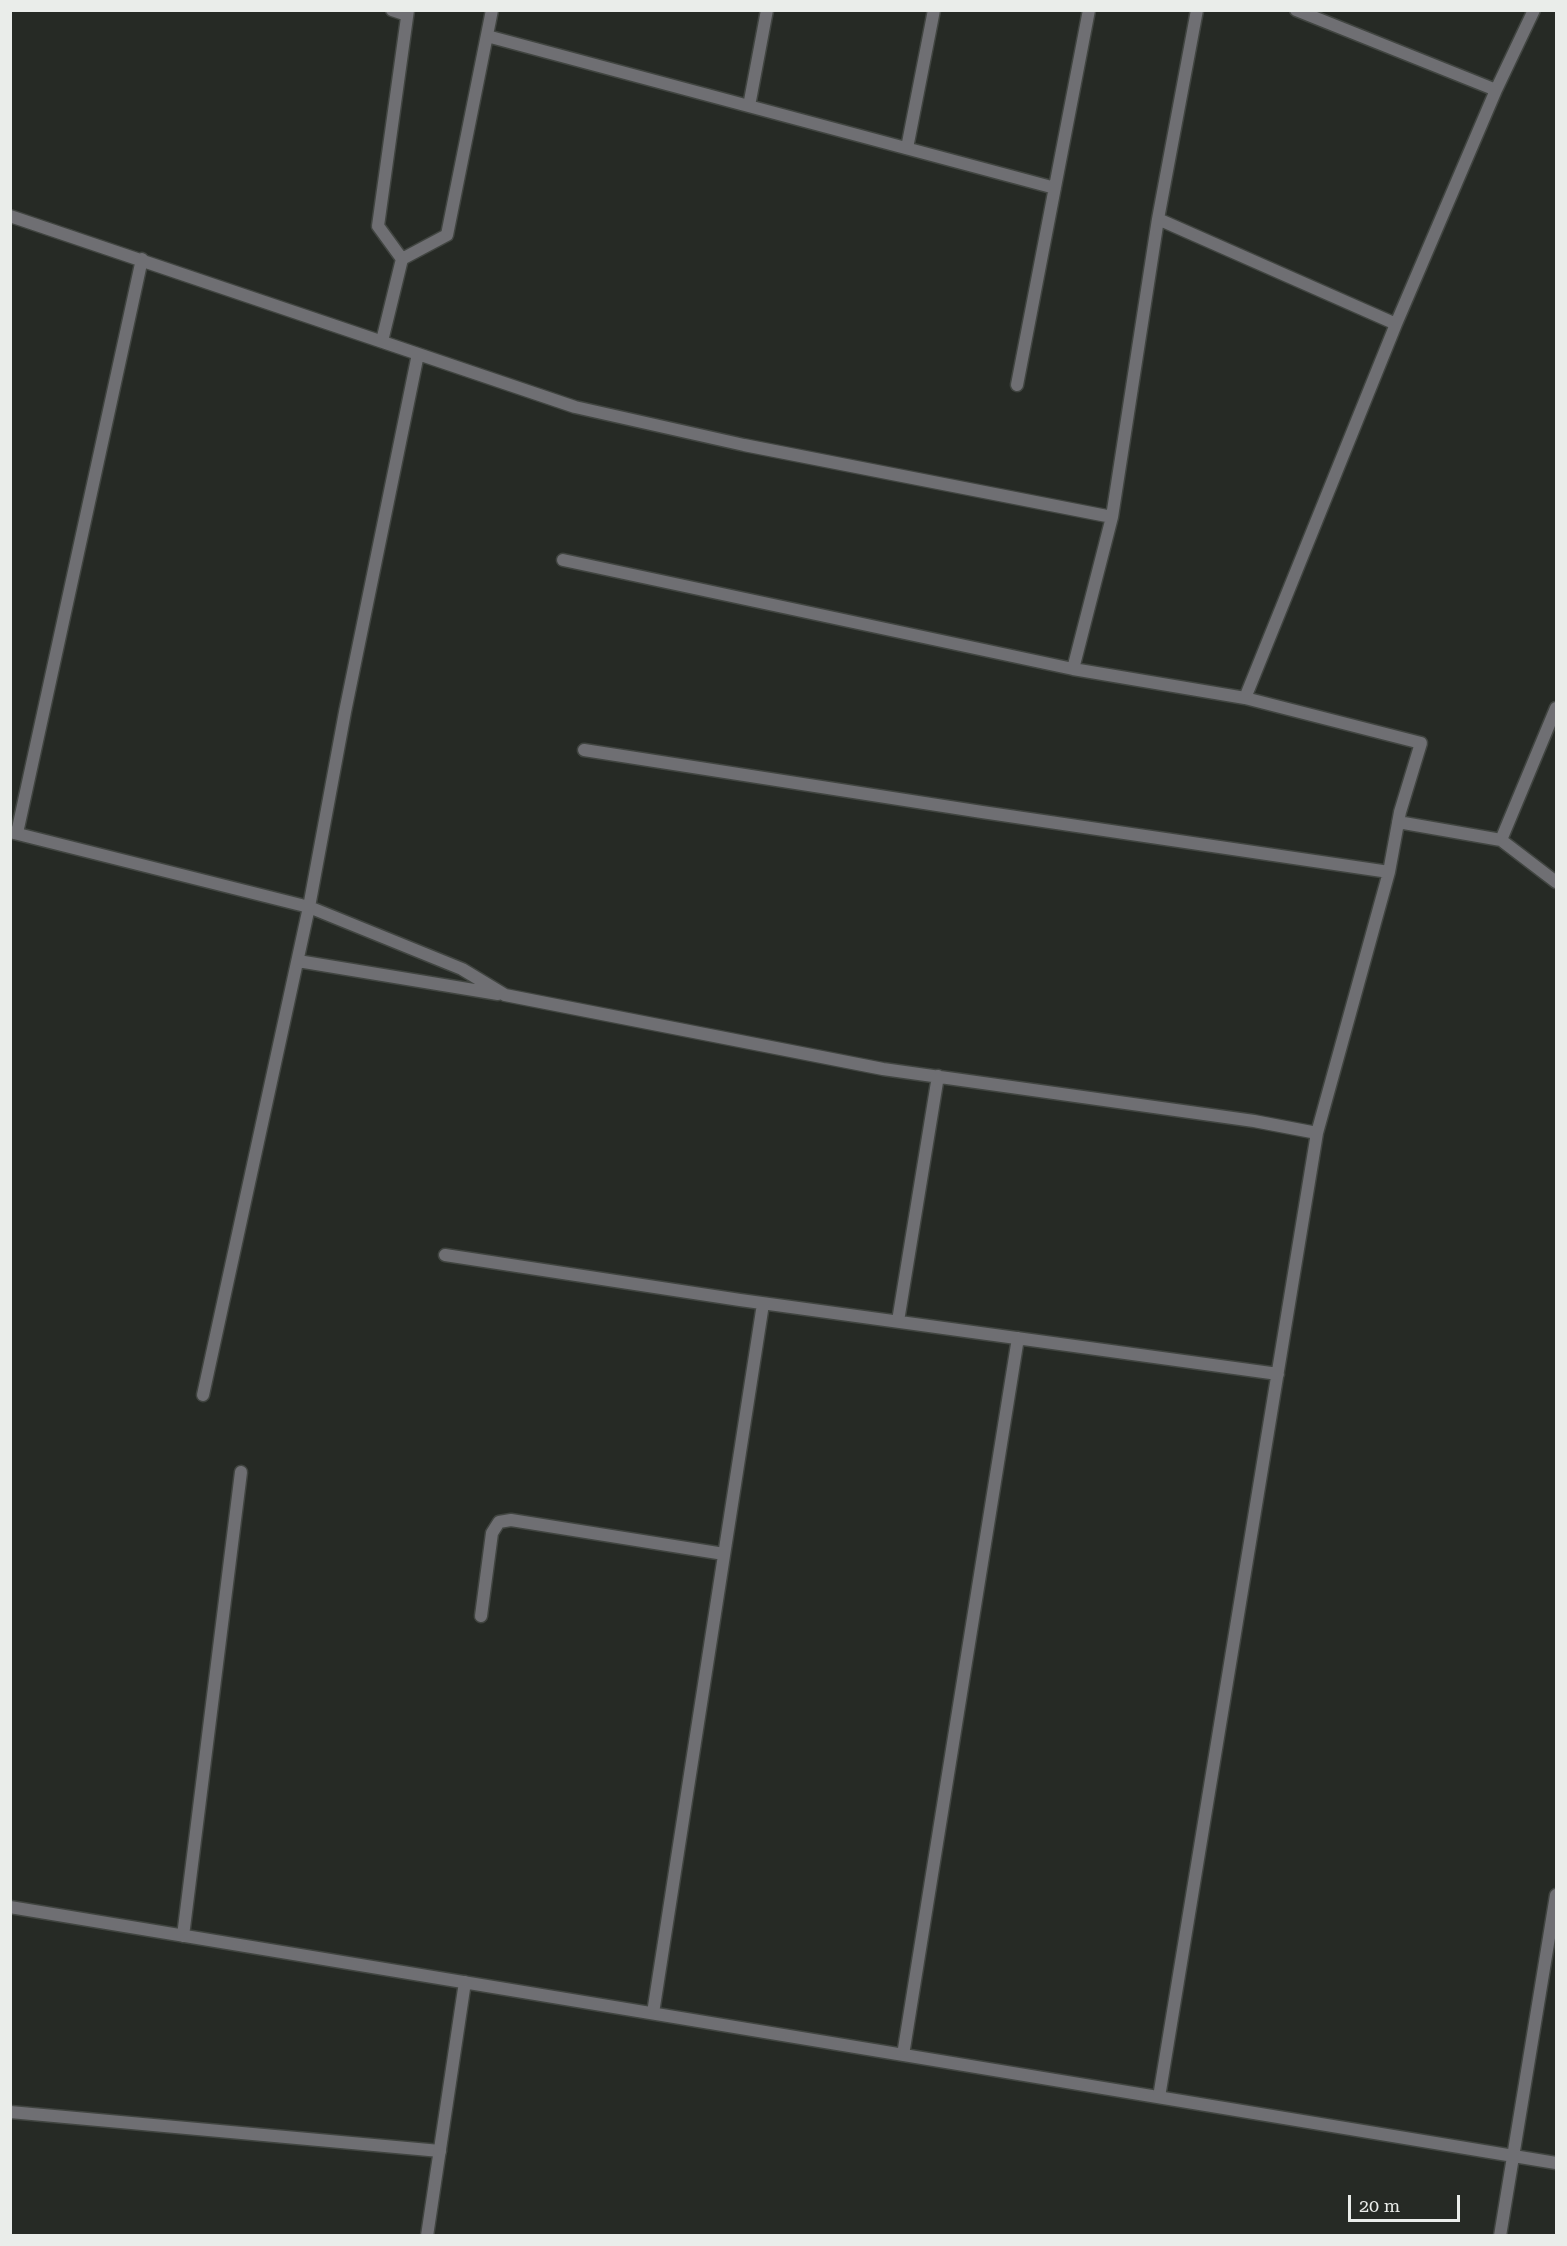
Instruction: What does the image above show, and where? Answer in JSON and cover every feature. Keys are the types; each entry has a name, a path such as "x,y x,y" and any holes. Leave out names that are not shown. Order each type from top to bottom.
{"street":[{"path":"392,10 407,13 378,226 402,259"},
{"path":"382,341 402,259 447,235 492,10"},
{"path":"749,106 768,10"},
{"path":"907,148 934,10"},
{"path":"1017,385 1089,10"},
{"path":"1073,669 1112,517 1158,219 1197,10"},
{"path":"1296,10 1496,90"},
{"path":"1245,698 1396,324 1496,90 1534,10"},
{"path":"487,36 1055,188"},
{"path":"10,216 575,407 744,445 1112,517"},
{"path":"1158,219 1396,324"},
{"path":"142,260 14,832 309,907 462,969 506,995"},
{"path":"203,1395 298,961 347,700 418,354"},
{"path":"563,560 1073,669 1245,698 1421,742 1398,822 1389,872 1317,1133 1159,2097"},
{"path":"1501,840 1557,708"},
{"path":"584,750 982,813 1389,872"},
{"path":"1398,822 1501,840 1557,882"},
{"path":"298,961 506,995 883,1069 1317,1133"},
{"path":"898,1321 938,1076"},
{"path":"446,1255 763,1304 1278,1374"},
{"path":"653,2013 763,1304"},
{"path":"903,2055 1018,1338"},
{"path":"183,1936 241,1472"},
{"path":"481,1616 492,1533 499,1522 511,1520 724,1554"},
{"path":"1500,2235 1557,1895"},
{"path":"10,1907 1557,2163"},
{"path":"428,2235 465,1982"},
{"path":"10,2112 440,2151"}]}
